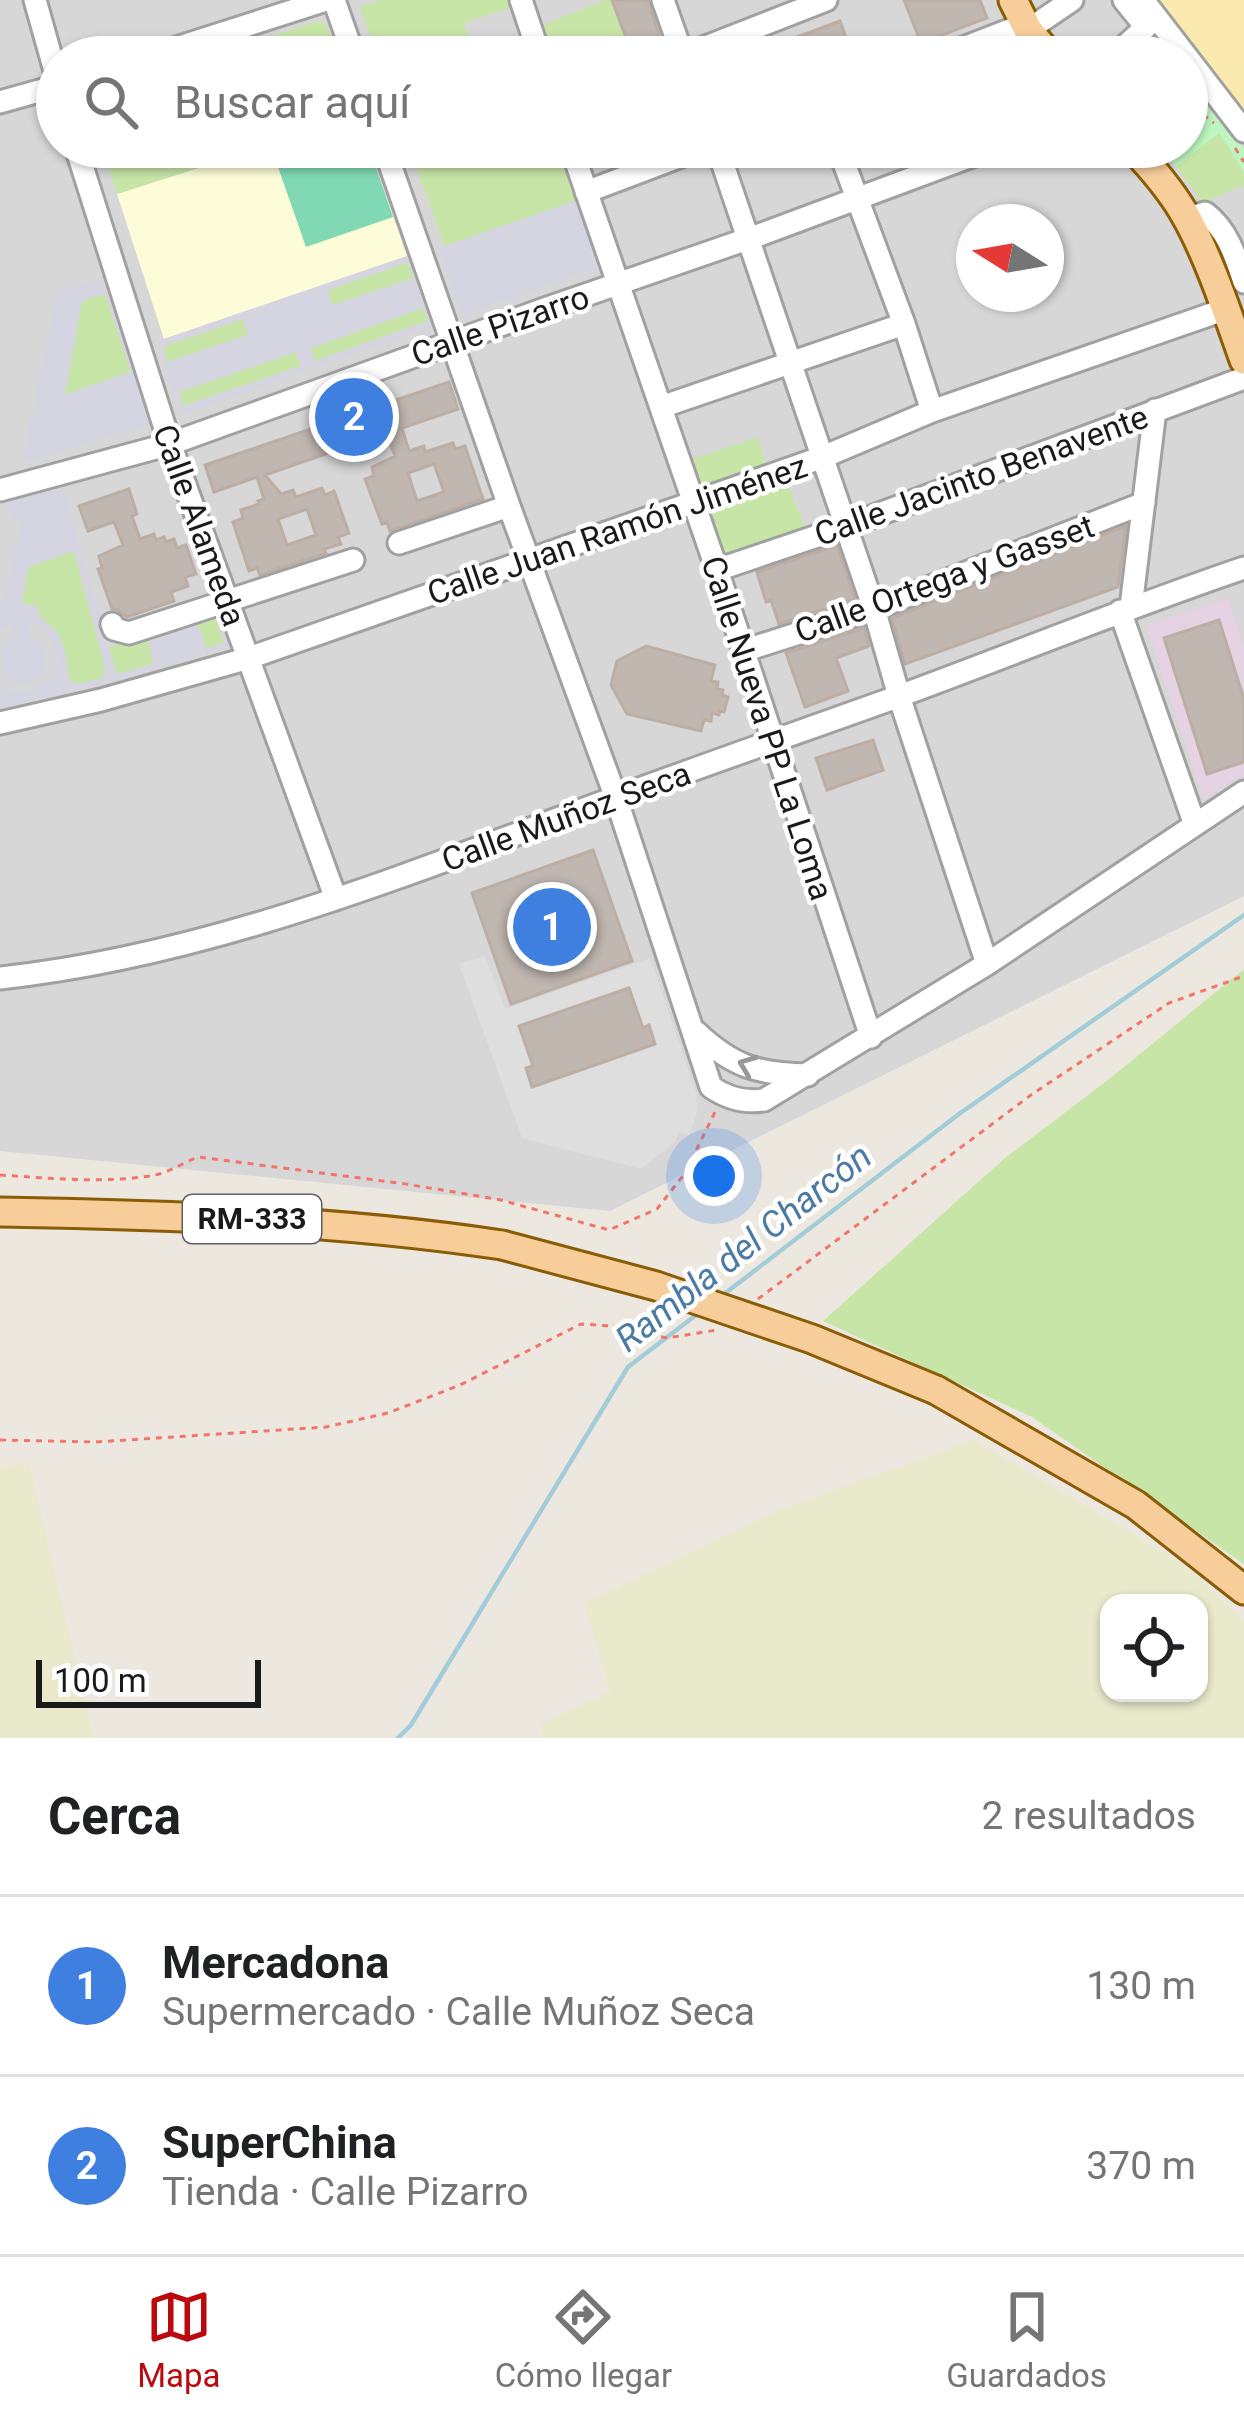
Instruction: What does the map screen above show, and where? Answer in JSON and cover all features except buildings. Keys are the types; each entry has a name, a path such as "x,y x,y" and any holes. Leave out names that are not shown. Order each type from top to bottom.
{"main road":[{"path":"1151,168 1187,218 1244,360"},
{"name":"RM-333","path":"0,1212 211,1217 421,1233 502,1245 656,1286 812,1339 936,1390 1136,1505 1244,1590"}],"street":[{"path":"35,0 45,36"},
{"path":"215,36 330,0 345,36"},
{"path":"520,0 533,36"},
{"path":"663,0 675,36"},
{"path":"735,36 826,0"},
{"path":"984,36 1072,0"},
{"path":"1124,0 1146,27 1136,36"},
{"path":"1144,0 1168,36"},
{"path":"0,102 36,89"},
{"path":"1208,97 1232,134"},
{"name":"Calle Alameda","path":"83,168 170,444 336,898"},
{"path":"391,168 718,1092 741,1100 764,1100 809,1075 987,964 1244,792"},
{"name":"Calle Nueva PP La Loma","path":"578,168 871,1037"},
{"path":"586,192 649,168"},
{"path":"723,168 847,526 987,964"},
{"path":"846,168 932,411"},
{"name":"Calle Pizarro","path":"0,490 170,444 859,199 932,168"},
{"path":"1187,218 1205,213 1217,221 1244,282"},
{"name":"Calle Juan Ramón Jiménez","path":"0,723 249,658 823,457 932,411 1226,309"},
{"path":"661,407 904,324"},
{"name":"Calle Jacinto Benavente","path":"717,570 1244,378"},
{"path":"1155,410 1125,609 1195,825"},
{"name":"Calle Ortega y Gasset","path":"743,651 874,609 1144,503"},
{"path":"399,543 508,506"},
{"path":"112,624 128,633 353,560"},
{"name":"Calle Muñoz Seca","path":"0,978 216,936 336,898 1244,568"},
{"path":"694,1031 748,1069 809,1075"}],"path":[{"path":"1232,134 1244,162"},
{"path":"0,1175 77,1179 159,1174 200,1157 501,1200 609,1230 657,1209 685,1173 718,1092"}],"shaded area":[{"path":"0,0 1158,0 1185,36 36,36 36,168 1208,168 1208,67 1244,115 1244,896 610,1211 0,1151"},
{"path":"199,168 376,168 407,256 164,339 117,194"},
{"path":"581,199 604,266 461,315 438,248"},
{"path":"410,255 436,325 180,415 158,341","holes":["408,262 414,278 332,305 328,290","423,308 428,321 315,361 311,348","243,319 248,335 167,362 163,346","296,352 301,366 183,406 179,392"]},
{"path":"107,276 154,423 22,463 58,291","holes":["105,294 131,371 65,395 82,301"]},
{"path":"63,488 107,643 220,609 230,646 0,709 0,686 16,692 36,690 53,675 59,656 46,630 31,624 28,635 45,654 42,675 21,684 1,669 2,646 15,636 13,626 0,630 0,601 5,599 21,521 13,522 7,502","holes":["72,552 105,668 103,678 77,684 69,680 59,634 39,616 37,606 22,603 28,567","215,615 224,643 206,648 199,627 192,626 151,639 153,664 117,674 109,647"]},
{"path":"1228,598 1244,647 1244,773 1204,800 1146,625"},
{"path":"485,956 505,1009 650,958 696,1092 698,1110 689,1135 679,1131 675,1142 641,1169 522,1138 459,964"},
{"path":"974,1440 1179,1561 1244,1621 1244,1738 540,1738 543,1723 610,1692 584,1603 782,1509"},
{"path":"29,1464 94,1738 0,1738 0,1467"}],"green space":[{"path":"380,0 510,0 512,7 464,23 468,36 370,36 360,7"},
{"path":"612,0 625,36 544,36 540,26"},
{"path":"318,21 326,24 330,36 271,36"},
{"path":"1208,105 1244,149 1244,172 1219,133 1208,142"},
{"path":"1219,132 1244,172 1244,190 1240,186 1203,203 1177,168 1208,168 1208,141"},
{"path":"108,168 198,168 117,194"},
{"path":"278,168 376,168 393,217 306,247"},
{"path":"417,168 567,168 578,200 460,241 477,237 482,253 448,265"},
{"path":"409,262 414,278 332,306 327,290"},
{"path":"106,293 132,372 64,396 82,301"},
{"path":"423,307 428,321 315,361 310,348"},
{"path":"244,319 249,335 168,363 162,347"},
{"path":"297,352 302,366 183,406 178,392"},
{"path":"758,437 766,463 699,486 690,460"},
{"path":"786,479 805,528 723,559 708,508"},
{"path":"72,551 105,668 102,678 77,684 68,680 53,637 21,603 28,567"},
{"path":"216,615 225,642 206,648 196,625 192,626 151,639 153,664 117,675 108,647"},
{"path":"1244,969 1244,1564 1032,1417 823,1321 1005,1158"}],"sand":[{"path":"1153,0 1244,0 1244,112 1208,67 1208,36 1182,36"}],"waterway":[{"name":"Rambla del Charcón","path":"719,1298 959,1114 1244,915"},
{"name":"Rambla del Charcón","path":"398,1738 411,1725 628,1367 700,1312"}],"place":[{"name":"SuperChina","path":"354,417"},
{"name":"Mercadona","path":"552,927"}]}
